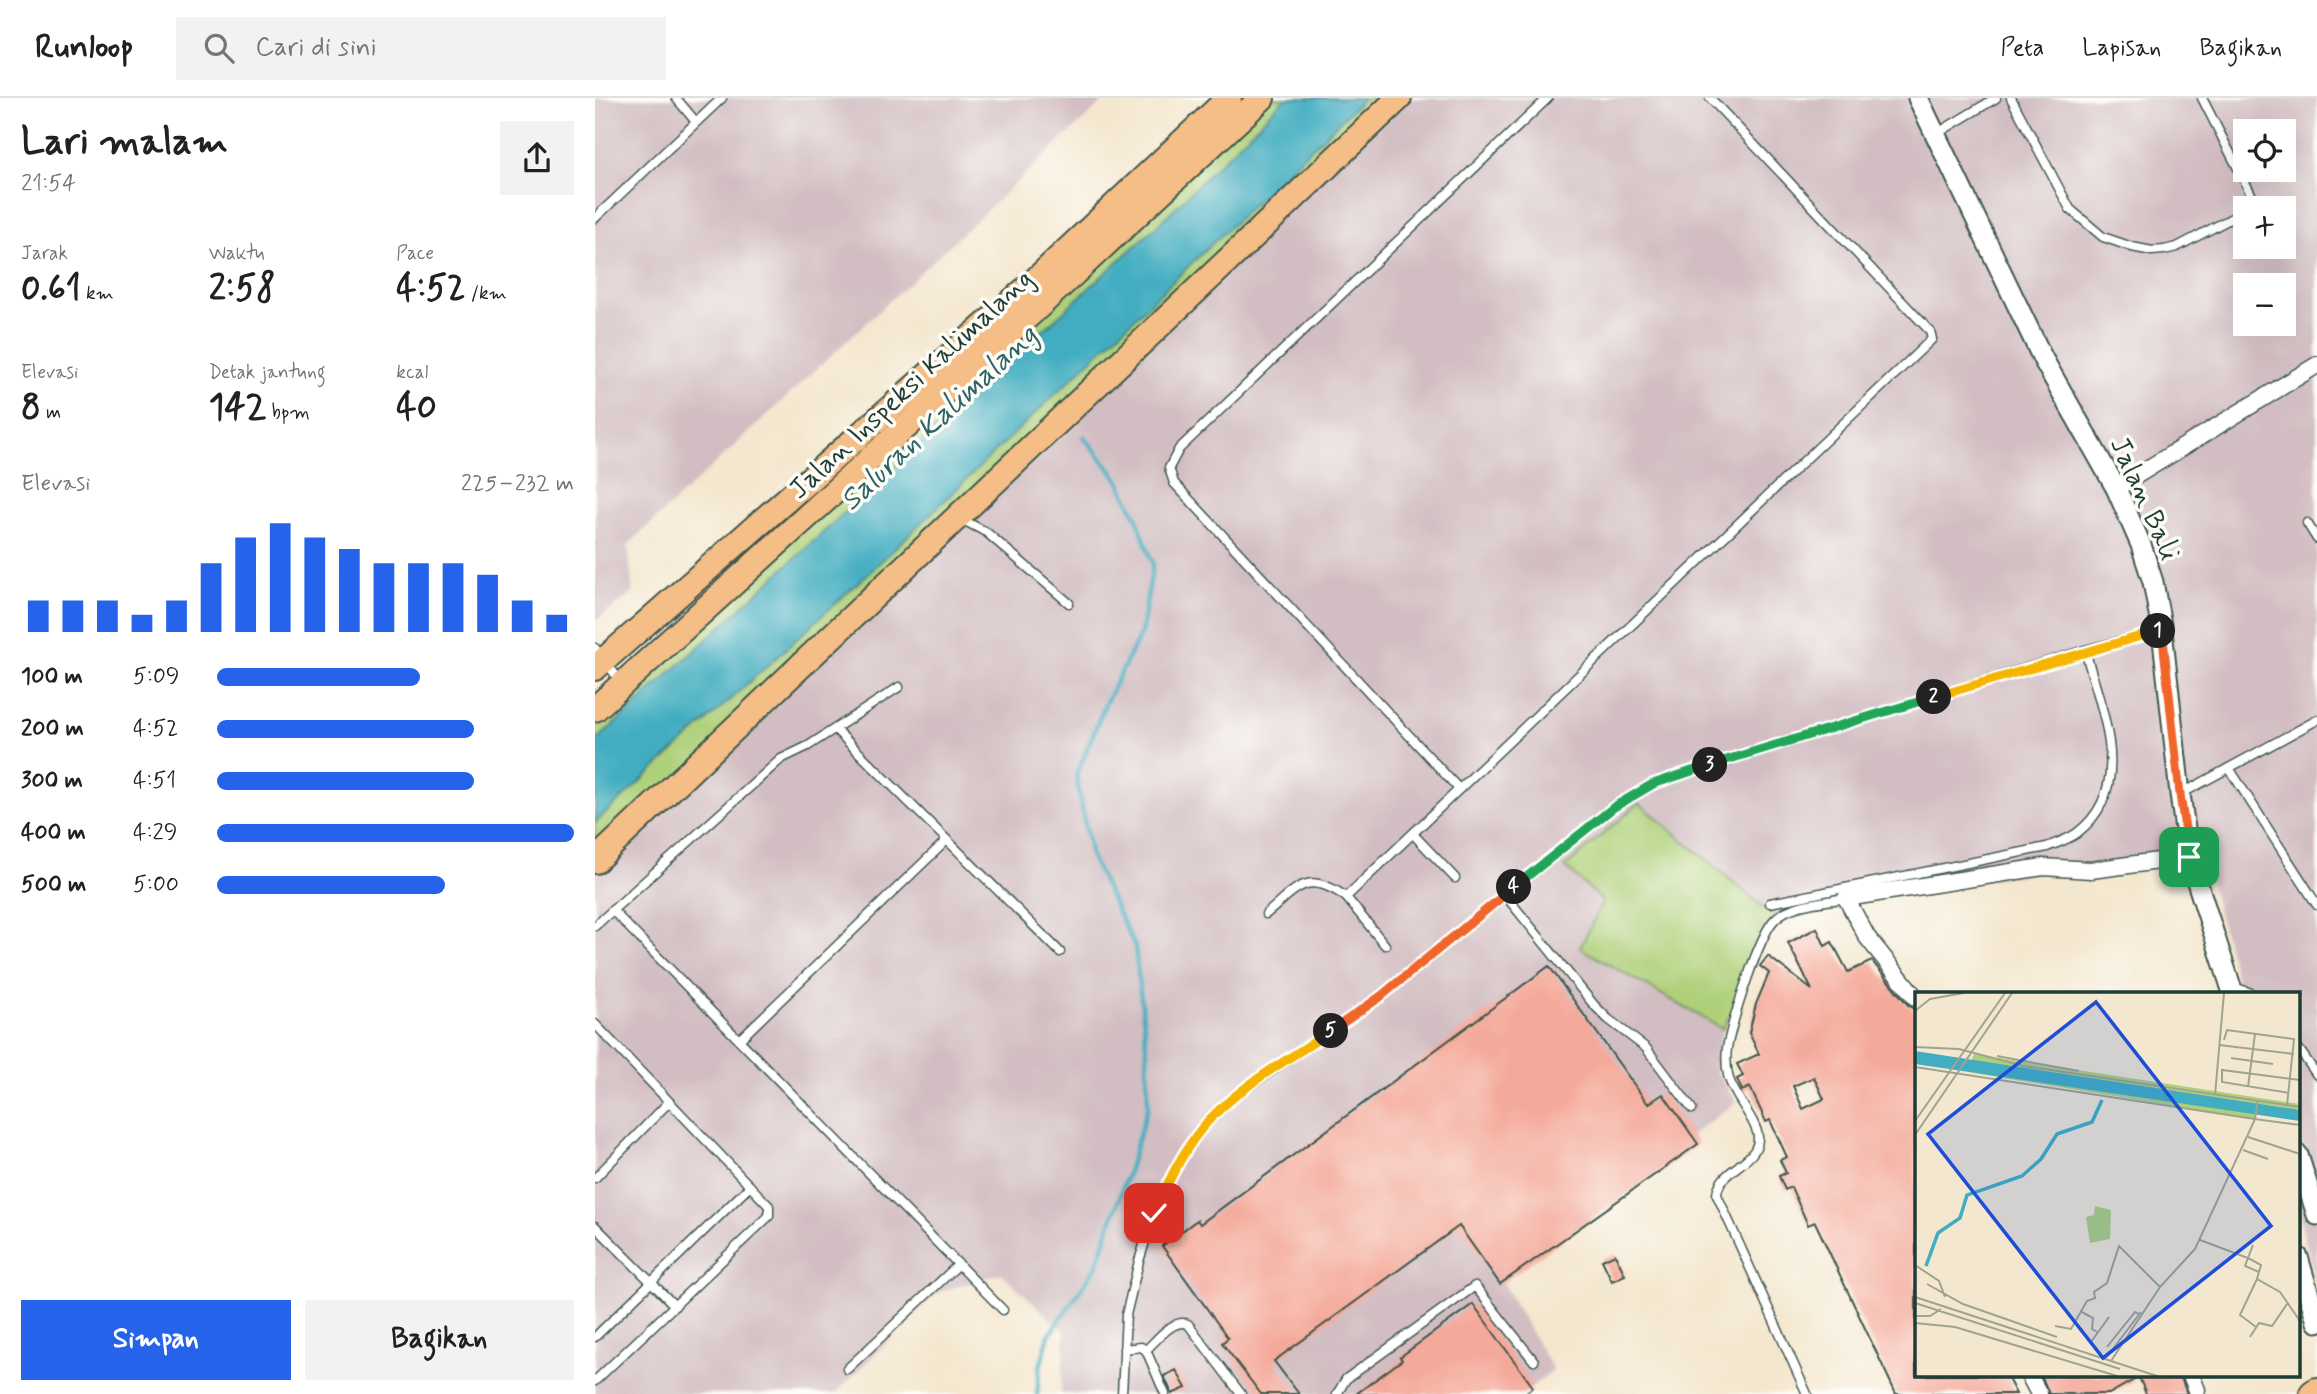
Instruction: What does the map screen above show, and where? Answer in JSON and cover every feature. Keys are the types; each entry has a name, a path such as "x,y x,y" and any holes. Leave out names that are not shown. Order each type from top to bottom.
{"main road":[{"path":"595,861 1399,98"},
{"name":"Jalan Inspeksi Kalimalang","path":"595,709 765,556 1033,297 1242,102"},
{"name":"Jalan Inspeksi Kalimalang","path":"598,659 1033,297"},
{"path":"747,535 765,556"}],"street":[{"name":"Jalan Bali","path":"1918,98 2043,359 2116,488 2141,545 2153,582 2162,630 2189,857 2232,989"},
{"path":"2116,488 2317,365"},
{"path":"1915,998 1867,937 1846,898 2043,867 2091,870 2189,857"},
{"path":"2299,1158 2317,1215"},
{"path":"2299,1260 2317,1322"},
{"path":"2030,1376 2039,1394"}],"lane":[{"path":"676,98 696,122"},
{"path":"595,218 722,98"},
{"path":"1459,789 1174,483 1169,468 1179,449 1548,98"},
{"path":"1346,897 1933,340 1930,331 1710,98"},
{"path":"1936,134 1996,98"},
{"path":"2011,98 2070,209 2103,237 2132,247 2152,251 2164,250 2178,247 2233,218"},
{"path":"2202,98 2252,196"},
{"path":"957,517 985,532 1069,603"},
{"path":"2307,523 2317,539"},
{"path":"1122,1394 1126,1315 1139,1261 1154,1213 1179,1160 1203,1127 1232,1098 1380,997 1614,807 1653,784 2085,650 2162,630"},
{"path":"1770,903 2047,847 2076,834 2100,810 2110,780 2112,752 2085,650"},
{"path":"598,659 624,685"},
{"path":"595,926 781,759 808,746 899,687"},
{"path":"2180,794 2317,720"},
{"path":"835,729 1060,952"},
{"path":"2229,768 2317,905"},
{"path":"1413,834 1455,878"},
{"path":"739,1040 947,840"},
{"path":"1266,914 1300,886 1320,881 1346,897 1385,946"},
{"path":"1505,895 1594,1004 1646,1048 1692,1109"},
{"path":"1807,1394 1717,1195 1717,1186 1722,1178 1748,1157 1756,1147 1758,1136 1755,1126 1732,1089 1726,1065 1727,1049 1754,964 1775,919 1796,908 1846,898"},
{"path":"612,910 1003,1310"},
{"path":"595,1024 769,1206 769,1216 595,1381"},
{"path":"2299,1049 2317,1075"},
{"path":"595,1178 669,1102"},
{"path":"595,1337 750,1186"},
{"path":"595,1226 675,1306"},
{"path":"847,1369 959,1264"},
{"path":"1337,1394 1346,1379 1475,1286 1534,1360"},
{"path":"1146,1350 1175,1324 1188,1324 1241,1394"},
{"path":"1124,1349 1146,1350 1165,1394"}],"shaded area":[{"path":"595,98 1107,98 628,545 633,593 595,621"},
{"path":"1404,98 2317,98 2317,1286 2299,1216 2299,992 2240,992 2202,852 1830,900 1776,918 1603,901 1580,948 1723,1029 1715,1070 1737,1102 1498,1275 1553,1370 1522,1394 1061,1394 1065,1332 1001,1273 937,1293 835,1394 595,1394 595,868"}],"green space":[{"path":"1262,98 1285,98 1161,222 595,742 595,709 765,556 747,535"},
{"path":"1364,98 1399,98 595,861 595,823 873,569"},
{"path":"1639,803 1776,918 1723,1029 1580,948 1603,901 1565,867"}],"water":[{"path":"1285,98 1364,98 873,569 595,823 595,742 1161,222"}],"building":[{"path":"1817,928 1825,946 1832,942 1848,972 1872,961 1915,1013 1915,1376 2007,1376 2016,1394 1896,1394 1815,1222 1808,1225 1791,1187 1785,1190 1779,1176 1786,1173 1780,1160 1787,1157 1770,1120 1766,1122 1750,1087 1742,1091 1737,1079 1743,1076 1737,1064 1759,1054 1749,1033 1756,1004 1769,973 1760,966 1768,956 1812,990 1788,943","holes":["1814,1077 1824,1099 1803,1109 1793,1086"]},
{"path":"1549,966 1648,1104 1663,1094 1698,1144 1500,1284 1459,1226 1274,1361 1299,1394 1261,1394 1222,1343 1228,1338 1162,1246 1197,1220 1200,1224"},
{"path":"1615,1254 1625,1275 1612,1281 1602,1260"},
{"path":"1473,1304 1533,1387 1524,1394 1356,1394 1402,1360 1400,1357"},
{"path":"1176,1370 1186,1388 1172,1394 1164,1376"},
{"path":"2041,1376 2180,1376 2187,1394 2146,1394 2139,1377 2109,1394 2049,1394"}],"waterway":[{"path":"1037,1394 1040,1367 1049,1335 1096,1267 1148,1106 1147,1053 1135,947 1091,857 1076,776 1106,702 1141,633 1153,564 1137,518 1118,479 1084,437"}],"route":[{"path":"1154,1213 1179,1160 1203,1127 1232,1098 1380,997 1614,807 1653,784 1696,769 2085,650 2162,630 2189,857"}],"water label":[{"name":"Saluran Kalimalang","path":"938,417"}]}
